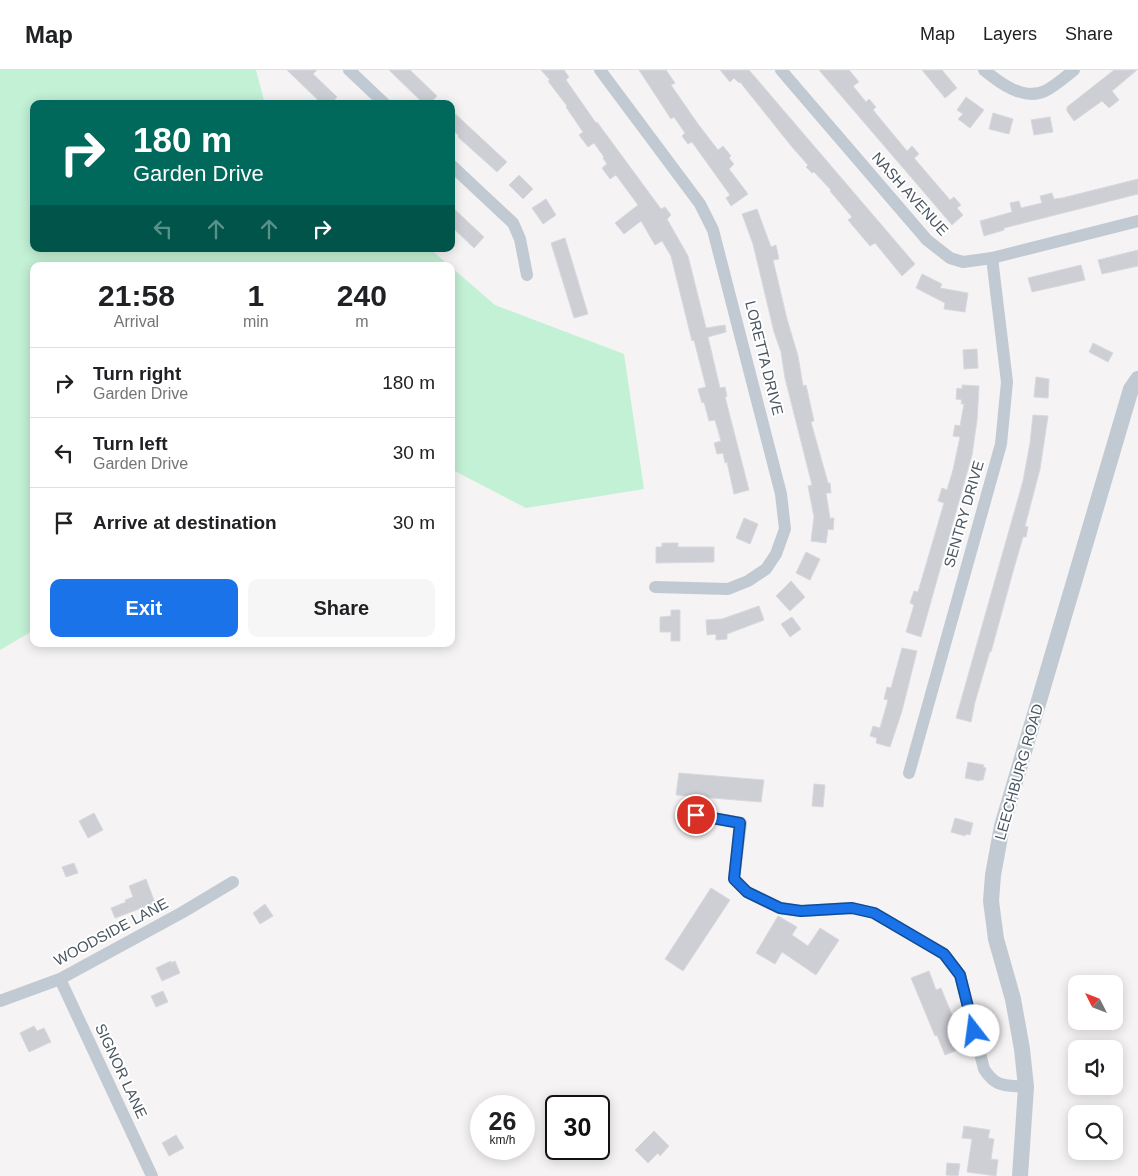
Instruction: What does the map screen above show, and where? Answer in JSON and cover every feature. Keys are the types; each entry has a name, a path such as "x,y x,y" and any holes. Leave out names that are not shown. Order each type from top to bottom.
{"street":[{"path":"349,70 382,100"},
{"name":"LORETTA DRIVE","path":"600,70 700,204 713,230 781,494 785,529 776,554 766,569 748,581 728,590 655,587"},
{"name":"NASH AVENUE","path":"781,70 927,240 950,258 963,262 992,258 1138,221"},
{"path":"984,70 999,82 1031,95 1045,91 1074,70"},
{"path":"455,169 513,223 520,239 527,275"},
{"name":"SENTRY DRIVE","path":"909,773 1001,444 1007,382 992,258"},
{"name":"LEECHBURG ROAD","path":"1020,1176 1026,1087 1022,1049 1013,999 996,940 991,901 993,875 1002,826 1131,389 1138,379"},
{"path":"696,815 740,823 734,879 747,892 780,908 801,911 852,908 874,913 944,954 960,975 984,1068 990,1079 999,1084 1026,1087"},
{"name":"WOODSIDE LANE","path":"0,1001 60,979 183,912 233,882"},
{"name":"SIGNOR LANE","path":"60,979 152,1176"}],"green space":[{"path":"0,70 256,70 264,100 30,100 30,252 434,252 445,262 30,262 30,632 0,650"},
{"path":"455,270 495,305 624,354 644,489 526,508 455,471"}],"building":[{"path":"287,70 317,70 313,74 337,97 334,100 318,100"},
{"path":"389,70 410,70 437,96 433,100 420,100"},
{"path":"541,70 564,70 569,77 566,80 596,123 661,209 665,207 671,215 667,219 688,256 706,328 725,325 726,332 708,337 720,388 725,387 727,396 725,397 749,490 734,494 727,462 725,463 723,453 717,454 714,443 721,441 715,420 709,421 698,389 706,387 694,340 692,341 671,256 662,241 655,245 641,221 624,234 615,223 638,205 616,175 610,179 602,168 607,164 604,157 594,143 588,147 579,135 583,132 567,106 548,81 550,80"},
{"path":"639,70 666,70 675,83 671,85 698,124 718,150 723,146 731,156 729,158 734,164 729,169 748,194 731,206 726,198 730,195 692,142 688,144 682,136 685,133 674,117 671,119"},
{"path":"720,70 749,70 915,264 902,276 875,243 870,246 848,220 852,217 831,190 814,172 812,173 806,167 808,165 740,82 734,78 730,82"},
{"path":"819,70 849,70 859,82 853,86 866,102 869,99 876,107 873,110 907,151 912,146 919,154 914,158 950,200 954,197 961,205 957,208 963,215 952,225"},
{"path":"922,70 942,70 957,88 945,98"},
{"path":"1114,70 1137,70 1112,91 1119,100 1109,108 1102,101 1074,121 1067,111 1067,107"},
{"path":"966,97 984,110 970,128 958,119 963,114 957,110"},
{"path":"993,113 1013,119 1009,134 989,129"},
{"path":"455,114 507,162 497,172 455,132"},
{"path":"1050,117 1053,132 1034,135 1031,120"},
{"path":"519,175 533,189 523,199 509,185"},
{"path":"1138,179 1138,194 1004,228 1004,230 984,236 980,221 1012,212 1010,203 1019,201 1021,208 1042,203 1040,196 1052,193 1054,199 1062,198"},
{"path":"546,199 556,215 543,224 532,208"},
{"path":"757,209 771,247 776,245 779,259 773,260 798,356 803,386 806,385 814,421 811,422 828,483 830,483 831,493 826,493 830,518 834,518 833,530 828,529 826,543 811,541 814,517 808,486 812,485 785,378 781,352 774,332 753,244 742,214"},
{"path":"455,210 484,237 474,248 455,230"},
{"path":"565,238 588,314 574,318 551,243"},
{"path":"1138,250 1138,266 1102,274 1098,260"},
{"path":"1081,265 1085,280 1032,292 1028,278"},
{"path":"922,274 942,284 940,288 968,293 965,312 944,309 945,303 916,288"},
{"path":"1093,343 1113,353 1108,362 1089,352"},
{"path":"977,349 978,368 964,369 963,350"},
{"path":"1036,377 1049,379 1048,398 1034,397"},
{"path":"962,385 979,386 972,455 921,637 906,632 914,605 910,603 914,591 918,592 944,503 938,501 942,488 947,490 953,470 960,437 953,436 955,425 960,426 964,404 961,404 962,400 956,399 957,388 962,389"},
{"path":"1033,415 1048,416 1040,469 1025,526 1028,527 1026,537 1023,537 975,702 971,722 956,718 1023,481"},
{"path":"744,518 758,524 750,544 736,538"},
{"path":"662,543 678,543 678,547 714,547 714,562 656,563 656,547 662,547"},
{"path":"806,552 820,559 810,580 796,573"},
{"path":"791,581 805,597 790,611 776,596"},
{"path":"759,606 764,620 727,634 727,639 716,640 716,634 707,635 706,620 722,619"},
{"path":"671,610 680,610 680,641 671,641 671,632 660,632 660,617 671,616"},
{"path":"792,617 801,629 790,637 781,624"},
{"path":"902,648 917,651 902,711 890,747 876,743 877,738 870,736 873,726 880,728 888,700 884,699 887,687 891,688"},
{"path":"968,762 984,765 983,767 986,768 983,780 965,778"},
{"path":"679,773 764,780 761,802 676,795"},
{"path":"814,784 825,785 823,807 812,806"},
{"path":"94,813 103,830 88,838 79,821"},
{"path":"955,818 973,823 970,835 966,834 965,836 951,832"},
{"path":"74,863 78,873 66,877 62,867"},
{"path":"146,879 155,903 115,918 111,908 133,897 129,886"},
{"path":"711,888 730,900 683,971 665,959"},
{"path":"265,904 273,916 260,924 253,913"},
{"path":"778,916 797,927 792,935 808,946 820,928 839,940 816,975 782,952 775,964 756,953"},
{"path":"171,961 171,963 175,961 180,973 162,981 156,968"},
{"path":"929,971 936,990 941,988 965,1047 945,1055 911,978"},
{"path":"163,991 168,1002 156,1007 151,996"},
{"path":"34,1026 37,1031 44,1028 51,1042 29,1052 20,1033"},
{"path":"964,1126 990,1130 988,1138 994,1139 991,1159 998,1160 996,1176 967,1172 972,1139 962,1138"},
{"path":"654,1131 669,1146 660,1156 658,1153 648,1163 635,1150"},
{"path":"176,1135 184,1148 169,1156 162,1143"},
{"path":"947,1163 960,1164 958,1176 946,1175"}],"route":[{"path":"696,815 740,823 734,879 747,892 780,908 801,911 852,908 874,913 944,954 960,975 974,1031"}]}
